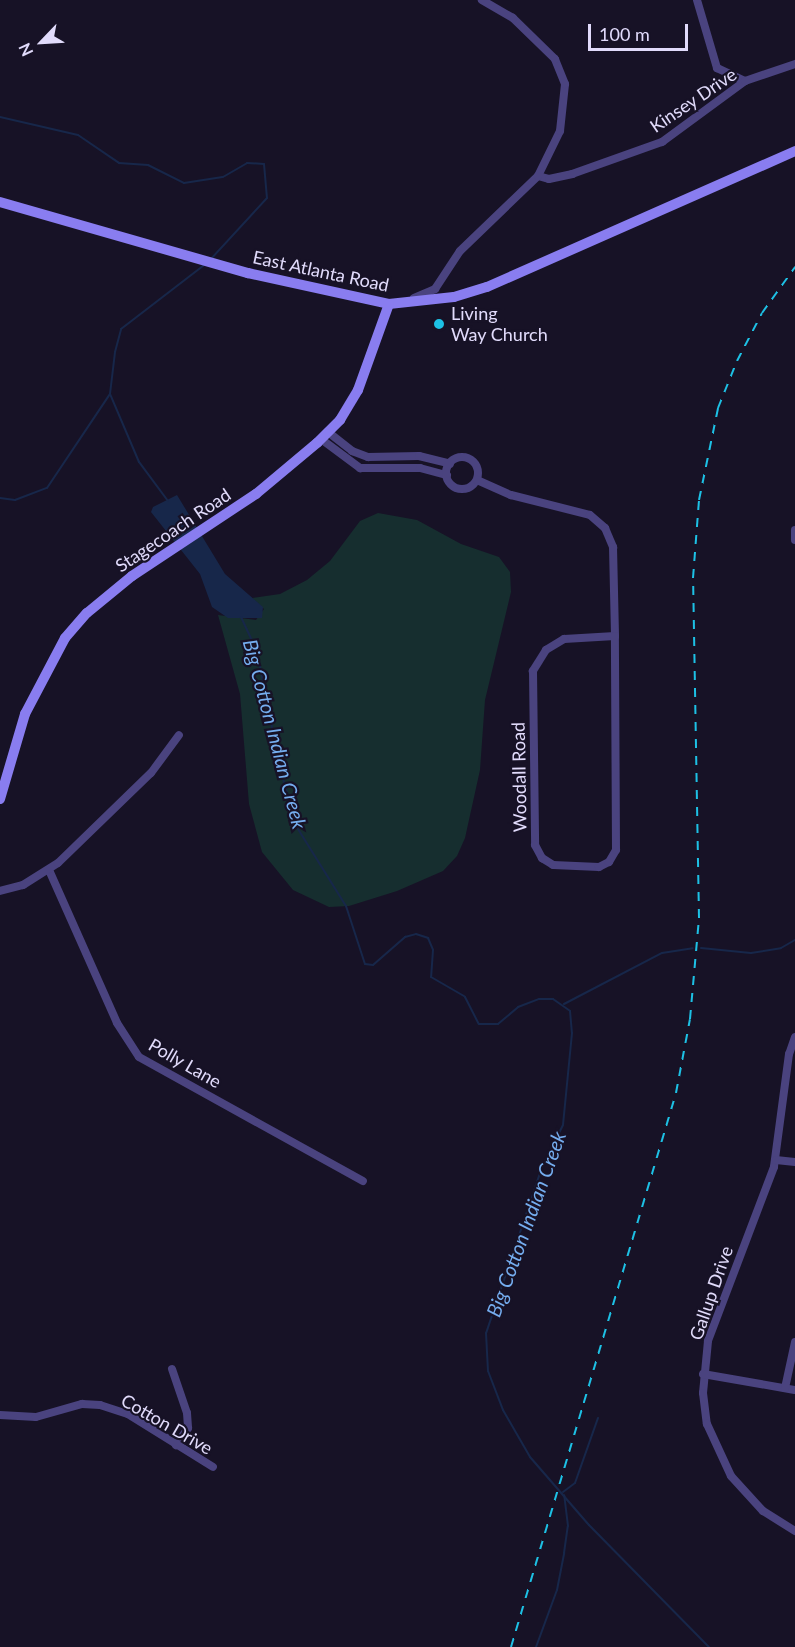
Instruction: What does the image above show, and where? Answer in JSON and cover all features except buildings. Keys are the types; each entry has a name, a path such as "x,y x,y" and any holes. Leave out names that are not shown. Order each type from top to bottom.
{"street":[{"path":"389,304 435,289 460,251 538,176 561,131 565,84 555,59 540,40 513,18 482,0"},
{"path":"696,0 717,68 745,81"},
{"name":"Kinsey Drive","path":"538,176 549,179 572,174 662,142 745,81 795,64"},
{"name":"East Atlanta Road","path":"0,202 248,273 389,304 454,297 488,287 795,151"},
{"name":"Stagecoach Road","path":"0,799 25,714 65,638 110,594 279,477 325,436 358,390 389,304"},
{"path":"325,436 368,458 419,456 450,464"},
{"path":"325,436 360,468 420,468 447,475"},
{"path":"459,458 470,460 477,468 477,480 471,486 461,489 452,485 447,475 450,464 459,458"},
{"name":"Woodall Road","path":"477,480 511,495 586,513 602,525 614,547 615,636 616,850 609,862 599,867 553,865 542,858 535,845 533,671 546,650 564,639 615,636"},
{"path":"795,530 795,540"},
{"path":"0,891 23,885 49,870 143,780 179,735"},
{"name":"Polly Lane","path":"49,870 117,1023 139,1057 363,1181"},
{"name":"Gallup Drive","path":"795,1036 780,1108 776,1160 708,1341 703,1374 707,1424 717,1452 731,1476 763,1511 795,1531"},
{"path":"776,1160 795,1162"},
{"path":"785,1388 795,1342"},
{"path":"172,1370 187,1413 188,1428 176,1444"},
{"path":"703,1374 795,1390"},
{"name":"Cotton Drive","path":"0,1415 36,1417 82,1404 100,1405 128,1414 213,1467"}],"green space":[{"path":"378,513 417,520 461,544 499,557 510,572 511,592 485,700 480,770 465,838 457,856 443,871 397,891 349,906 329,907 293,890 262,852 249,804 240,694 218,615 256,620 264,609 252,598 280,594 307,580 330,561 360,521"}],"water":[{"path":"177,495 225,574 263,607 262,618 228,618 212,607 200,574 151,512 153,507"}],"waterway":[{"name":"Big Cotton Indian Creek","path":"0,117 78,135 119,163 148,165 184,183 223,177 247,163 264,164 267,198 211,259"},
{"name":"Big Cotton Indian Creek","path":"168,501 139,462 110,394 115,352 121,329 204,265"},
{"path":"0,498 15,500 47,488 110,394"},
{"name":"Big Cotton Indian Creek","path":"241,617 257,652 281,772 298,829 346,906 365,964 373,965 405,937 416,934 428,938 433,950 431,977 465,997 479,1024 498,1024 518,1007 539,999 553,999 570,1011 572,1033 563,1125 542,1167 486,1333 488,1371 503,1410 530,1457 589,1525 709,1647"},
{"path":"701,948 751,953 781,948 795,940"},
{"path":"564,1004 662,953 693,948"},
{"path":"563,1492 575,1483 598,1418"},
{"name":"Big Cotton Indian Creek","path":"536,1647 557,1590 564,1553 568,1526 564,1495"}],"railway":[{"path":"511,1647 676,1093 690,1019 699,918 693,578 699,500 718,408 737,361 762,313 795,267"}],"place":[{"name":"Living Way Church","path":"439,324"}]}
